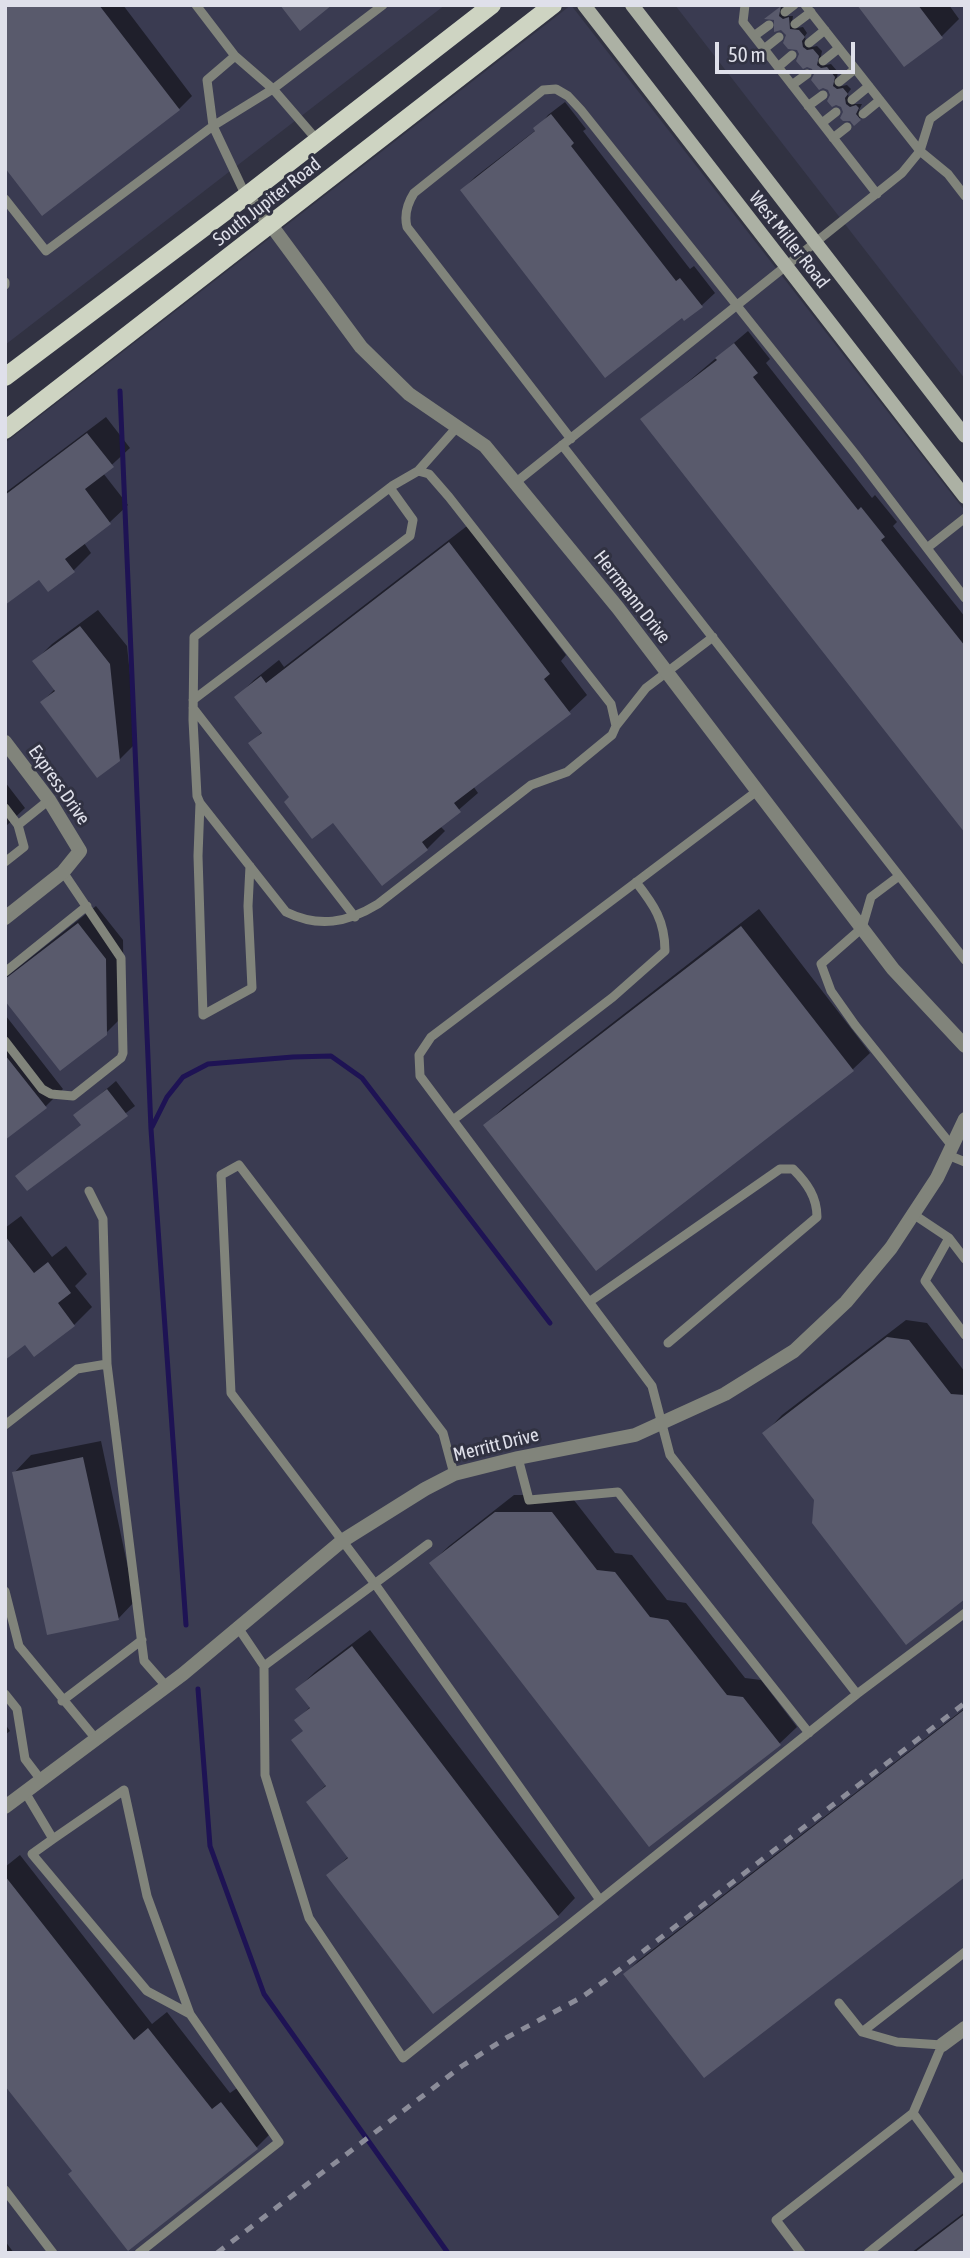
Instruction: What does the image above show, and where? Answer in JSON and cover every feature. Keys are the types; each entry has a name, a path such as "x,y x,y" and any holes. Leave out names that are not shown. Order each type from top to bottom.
{"main road":[{"name":"South Jupiter Road","path":"5,376 246,196 492,5"},
{"name":"South Jupiter Road","path":"5,430 553,5"},
{"name":"West Miller Road","path":"584,5 965,497"},
{"name":"West Miller Road","path":"632,5 965,436"}],"street":[{"name":"Herrmann Drive","path":"246,196 271,225 361,347 410,394 485,446 618,608 893,969 965,1046"},
{"name":"Express Drive","path":"5,742 49,800 80,851 63,872"},
{"path":"5,918 63,872"},
{"name":"Merritt Drive","path":"5,1807 166,1686 342,1541 425,1489 454,1474 518,1458 635,1435 725,1394 794,1352 846,1302 891,1248 937,1178 965,1119"},
{"path":"942,2045 965,2028"}],"lane":[{"path":"196,5 235,56 273,89 317,140"},
{"path":"5,199 46,251 213,126 273,89 383,5"},
{"path":"745,5 743,22 877,194"},
{"path":"785,12 794,5"},
{"path":"795,24 808,9 920,151 948,174 965,196"},
{"path":"754,36 769,25"},
{"path":"809,43 825,30"},
{"path":"764,49 779,37"},
{"path":"823,61 839,48"},
{"path":"778,67 792,55"},
{"path":"235,56 207,80 213,126 246,196"},
{"path":"839,82 855,69"},
{"path":"792,85 807,74"},
{"path":"852,100 869,86"},
{"path":"571,439 407,227 405,219 409,201 414,193 544,90 556,89 568,96 856,455 965,598"},
{"path":"515,483 902,173 920,151 930,120 965,93"},
{"path":"808,106 822,95"},
{"path":"863,114 880,100"},
{"path":"822,123 836,112"},
{"path":"833,138 847,127"},
{"path":"457,427 418,471 390,488 194,637 193,704 197,796 286,912 302,920 335,921 355,917 377,904 531,785 567,772 612,735 646,688 713,637"},
{"path":"562,445 965,960"},
{"path":"418,471 429,474 449,496 611,704 616,726"},
{"path":"193,704 411,536 413,520 390,488"},
{"path":"927,548 965,518"},
{"path":"193,704 355,917"},
{"path":"757,790 431,1037 419,1055 420,1076 652,1386 670,1455 857,1694"},
{"path":"18,825 49,800"},
{"path":"200,803 198,856 203,1015 252,988 248,906 250,866"},
{"path":"5,808 18,825 24,847 5,862"},
{"path":"5,1041 42,1089 51,1094 73,1096 123,1054 121,958 63,872"},
{"path":"899,876 872,897 862,928 821,964 831,991 855,1026 950,1151 965,1162"},
{"path":"453,1120 613,997 665,951 665,931 652,902 636,882"},
{"path":"5,972 87,906"},
{"path":"454,1474 443,1433 239,1165 221,1175 231,1393 374,1584 600,1900"},
{"path":"589,1302 780,1169 793,1169 804,1180 817,1203 817,1217 668,1343"},
{"path":"89,1191 103,1219 107,1364 144,1661 166,1686"},
{"path":"913,1214 949,1238 965,1259"},
{"path":"949,1238 925,1282 965,1335"},
{"path":"5,1425 77,1369 107,1364"},
{"path":"518,1458 529,1500 618,1492 809,1733"},
{"path":"264,1666 428,1544"},
{"path":"5,1591 19,1646 96,1739"},
{"path":"237,1626 264,1666 265,1775 309,1918 403,2058 857,1694 965,1613"},
{"path":"62,1701 142,1640"},
{"path":"5,1694 17,1709 25,1759 41,1780"},
{"path":"139,2253 279,2142 190,2014 146,1896 124,1790 32,1854 147,1991 190,2014"},
{"path":"25,1792 53,1839"},
{"path":"862,2032 965,1952"},
{"path":"801,2253 776,2220 913,2113 942,2045 897,2042 862,2032 839,2003"},
{"path":"867,2253 961,2178 913,2113"},
{"path":"5,2190 53,2253"}],"shaded area":[{"path":"5,5 445,5 5,345"},
{"path":"571,5 965,511 965,2253 5,2253 5,443"},
{"path":"675,5 965,5 965,379"}],"building":[{"path":"5,5 99,5 180,110 42,216 5,168"},
{"path":"280,5 332,5 300,31"},
{"path":"857,5 918,5 943,38 904,67"},
{"path":"781,6 779,16 783,19 789,17 790,29 799,30 805,37 802,41 803,47 807,50 813,49 819,56 817,65 821,68 827,67 835,77 833,86 837,89 843,88 848,94 845,98 846,104 859,108 856,114 861,120 854,126 850,121 840,118 843,112 841,107 832,107 827,101 830,95 828,90 819,90 811,80 814,74 812,69 803,69 796,61 799,54 797,50 788,49 783,43 786,35 781,30 774,32 774,20 764,19"},
{"path":"551,114 574,143 571,146 676,281 680,278 703,307 684,321 682,318 605,378 460,190 535,131 533,128"},
{"path":"734,343 758,373 753,377 858,510 861,507 885,537 881,540 965,646 965,833 640,419 717,360 715,358"},
{"path":"87,433 114,467 85,489 111,524 65,559 75,572 48,592 39,580 5,605 5,495"},
{"path":"449,542 550,674 544,679 571,714 454,803 461,812 422,842 428,850 382,886 333,823 312,839 284,802 289,797 248,743 262,733 234,697 261,676 266,683"},
{"path":"80,626 110,664 120,761 97,778 40,702 55,691 32,661"},
{"path":"78,923 106,959 107,1035 60,1071 5,1001 5,979"},
{"path":"741,926 854,1071 596,1271 483,1125"},
{"path":"5,1055 47,1108 5,1140"},
{"path":"107,1089 128,1116 27,1191 15,1176 81,1125 73,1115"},
{"path":"5,1236 34,1273 48,1262 71,1293 58,1303 75,1326 34,1357 25,1345 5,1360"},
{"path":"887,1337 909,1340 951,1394 965,1395 965,1599 906,1645 812,1523 814,1500 762,1433"},
{"path":"83,1457 119,1620 47,1635 12,1472"},
{"path":"495,1512 552,1512 597,1570 615,1572 650,1617 668,1620 727,1695 743,1697 781,1745 649,1847 429,1563"},
{"path":"352,1646 559,1917 433,2014 326,1875 348,1858 306,1802 326,1786 291,1740 303,1731 294,1720 310,1708 295,1689"},
{"path":"965,1709 965,1877 704,2078 623,1974"},
{"path":"5,1876 134,2040 148,2028 212,2109 221,2102 258,2149 128,2251 68,2174 72,2171 5,2086"},
{"path":"965,2214 965,2253 914,2253"}],"waterway":[{"path":"120,391 151,1129 186,1625"},
{"path":"152,1127 167,1097 183,1077 208,1064 331,1056 362,1078 550,1323"},
{"path":"198,1689 210,1846 264,1994 448,2253"}],"railway":[{"path":"217,2253 462,2066 506,2038 582,1997 606,1980 965,1703"}]}
